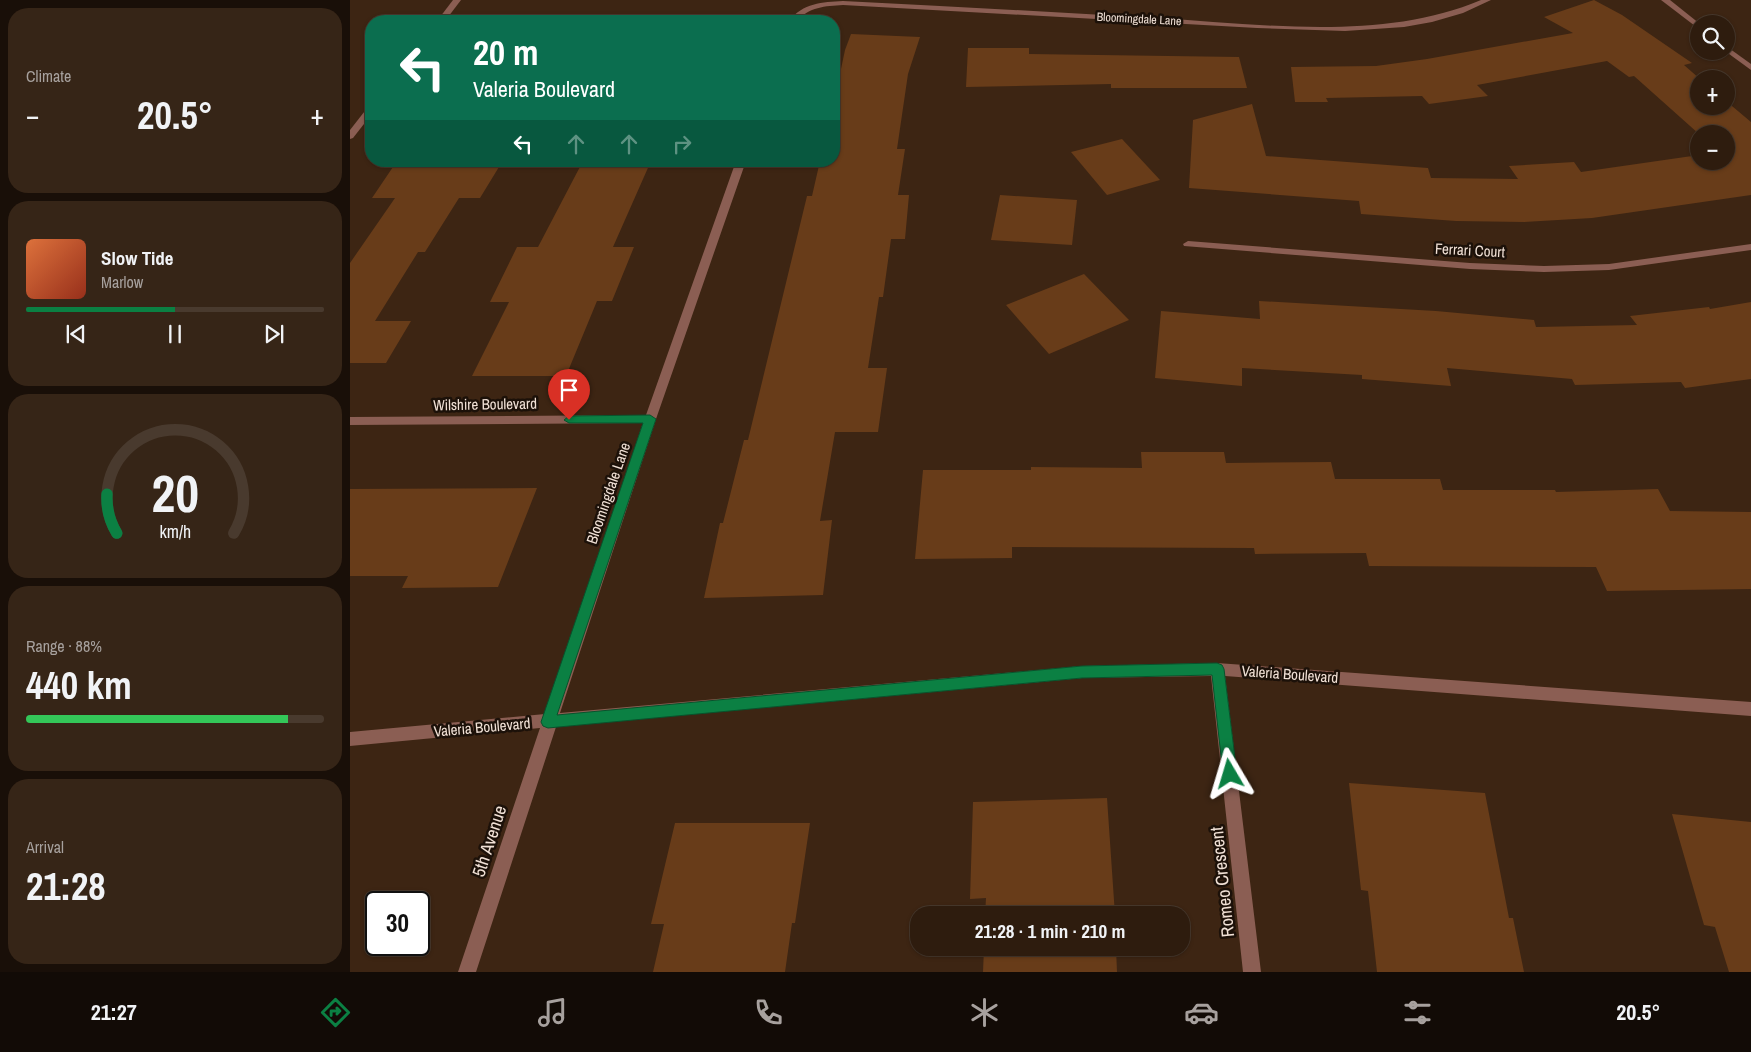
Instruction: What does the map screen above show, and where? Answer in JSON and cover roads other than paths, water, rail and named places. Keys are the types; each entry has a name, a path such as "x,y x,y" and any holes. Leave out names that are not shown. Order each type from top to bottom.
{"street":[{"path":"445,15 457,0"},
{"name":"Bloomingdale Lane","path":"797,15 807,8 822,4 843,3 1257,26 1381,27 1439,19 1487,0"},
{"path":"1666,0 1690,19"},
{"path":"1735,55 1751,68"},
{"path":"350,136 365,117"},
{"name":"Bloomingdale Lane","path":"548,722 650,419 739,167"},
{"name":"Ferrari Court","path":"1188,244 1470,266 1544,269 1608,267 1751,247"},
{"name":"Wilshire Boulevard","path":"350,422 650,419"},
{"name":"Valeria Boulevard","path":"350,739 1082,672 1217,669 1751,709"},
{"name":"Romeo Crescent","path":"1217,669 1252,972"},
{"name":"5th Avenue","path":"467,972 548,722"}]}
